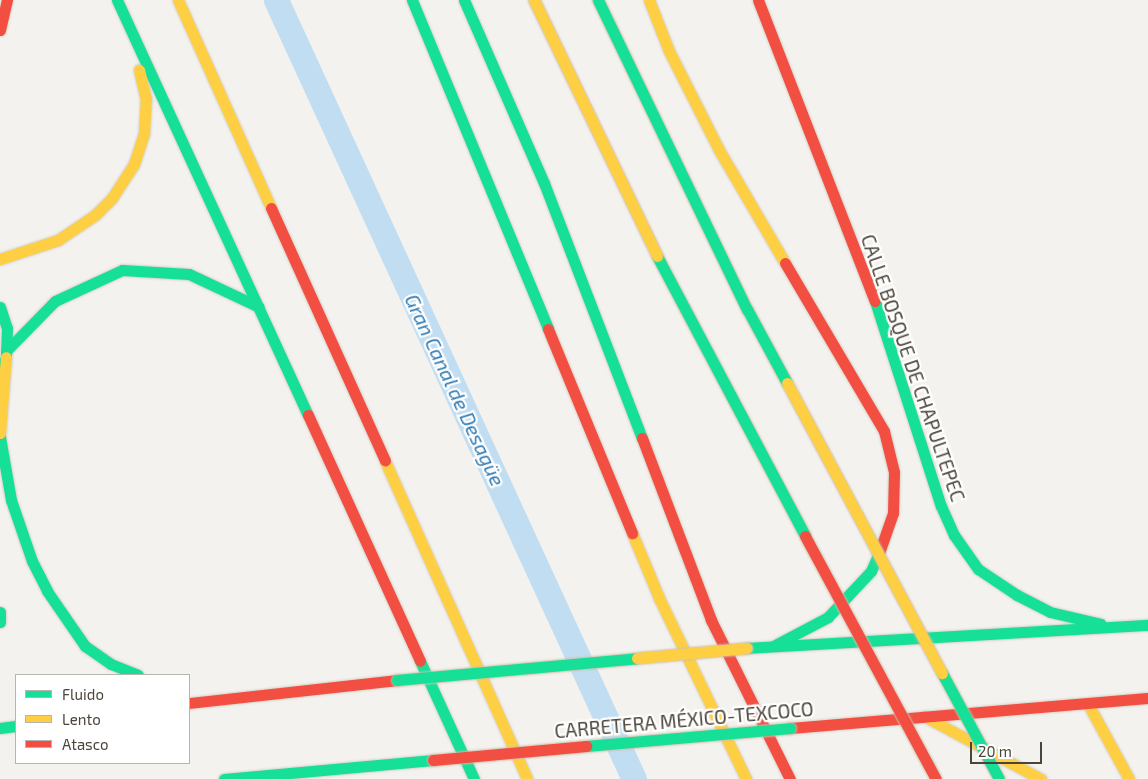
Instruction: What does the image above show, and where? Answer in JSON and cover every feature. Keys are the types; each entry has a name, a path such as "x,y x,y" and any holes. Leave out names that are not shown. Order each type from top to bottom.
{"main road":[{"path":"0,30 7,0"},
{"path":"0,259 58,240 78,229 112,198 134,164 144,133 146,100 115,0"},
{"path":"115,0 144,53 474,779"},
{"path":"178,0 527,779"},
{"path":"412,0 659,598 746,779"},
{"path":"464,0 544,184 711,620 790,779"},
{"path":"534,0 687,317 936,779"},
{"path":"598,0 747,309 999,779"},
{"path":"649,0 669,51 720,150 884,431 894,472 893,513 888,533 871,571 844,604 811,629 773,646"},
{"name":"CALLE BOSQUE DE CHAPULTEPEC","path":"758,0 879,312 941,506 954,535 978,569 1017,595 1050,612 1119,628"},
{"path":"0,374 6,354 54,301 122,270 189,274 259,307"},
{"path":"0,307 7,328 0,433"},
{"path":"0,437 10,500 29,554 47,591 85,646 111,664 136,674"},
{"path":"0,612 0,622"},
{"path":"190,703 397,680 747,648 1148,625"},
{"path":"190,691 230,698"},
{"name":"CARRETERA MÉXICO-TEXCOCO","path":"224,779 924,716 1148,698"},
{"path":"1088,704 1129,779"},
{"path":"924,716 1041,779"},
{"path":"0,728 15,726"},
{"path":"335,779 355,766"}],"waterway":[{"name":"Gran Canal de Desagüe","path":"276,0 634,779"}],"traffic: fast":[{"path":"117,0 308,415"},
{"path":"412,0 548,329"},
{"path":"464,0 544,183 642,438"},
{"path":"598,0 747,309 787,383"},
{"path":"657,256 805,536"},
{"path":"6,351 55,301 122,270 189,274 259,307"},
{"path":"875,301 941,506 954,535 978,569 1017,595 1050,612 1101,624"},
{"path":"0,307 7,328 6,357 2,368"},
{"path":"0,437 11,500 32,561 47,591 85,646 111,664 136,674"},
{"path":"775,645 828,617 871,571 879,553"},
{"path":"0,612 0,622"},
{"path":"747,648 1148,625"},
{"path":"397,680 637,658"},
{"path":"420,661 474,779"},
{"path":"942,673 999,779"},
{"path":"0,728 15,726"},
{"path":"586,746 790,728"},
{"path":"224,779 433,760"}],"traffic: slow":[{"path":"178,0 271,208"},
{"path":"534,0 657,256"},
{"path":"649,0 669,51 719,150 785,263"},
{"path":"0,259 58,240 95,215 112,198 134,164 144,133 146,100 139,70"},
{"path":"0,433 6,357"},
{"path":"787,383 942,673"},
{"path":"385,461 527,779"},
{"path":"632,533 659,598 746,779"},
{"path":"637,658 747,648"},
{"path":"1088,704 1129,779"},
{"path":"924,716 1041,779"}],"traffic: jam":[{"path":"0,30 7,0"},
{"path":"758,0 875,301"},
{"path":"271,208 385,461"},
{"path":"785,263 884,431 894,472 893,513 879,553"},
{"path":"548,329 632,533"},
{"path":"308,415 420,661"},
{"path":"642,438 711,620 790,779"},
{"path":"805,536 936,779"},
{"path":"190,703 397,680"},
{"path":"790,728 1148,698"},
{"path":"433,760 586,746"}]}
